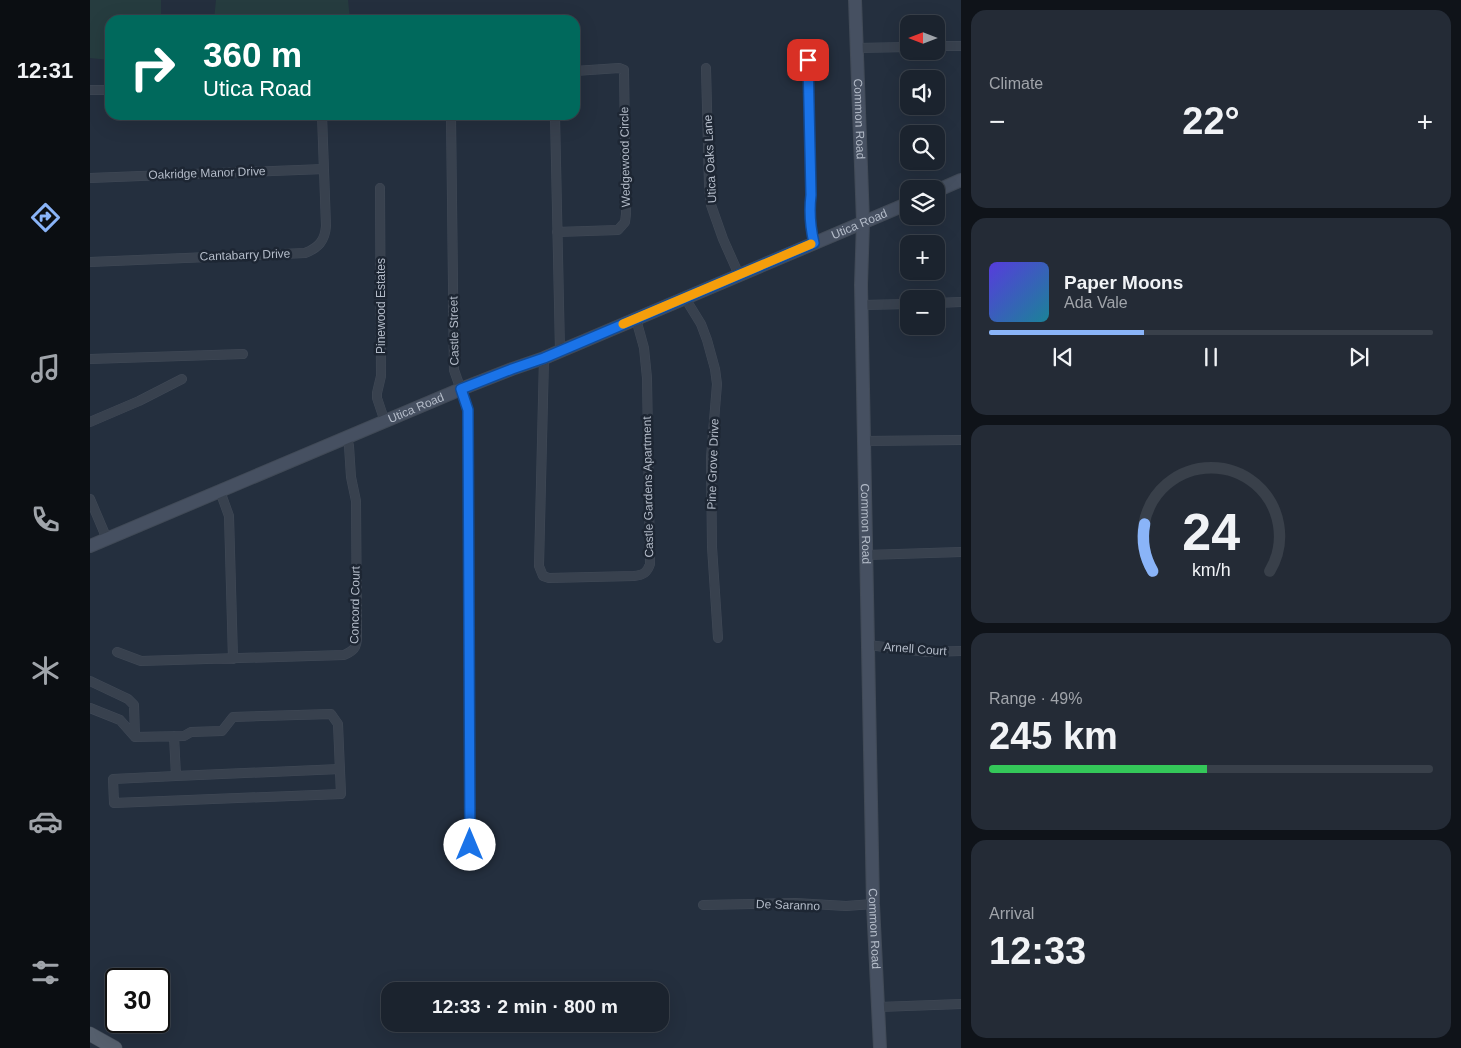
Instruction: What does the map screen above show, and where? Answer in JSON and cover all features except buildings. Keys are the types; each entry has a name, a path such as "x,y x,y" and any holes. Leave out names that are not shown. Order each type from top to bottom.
{"main road":[{"path":"90,1034 115,1048"}],"street":[{"name":"Common Road","path":"855,0 863,222 862,305 873,904 880,1048"},
{"path":"945,46 961,46"},
{"path":"857,48 900,47"},
{"path":"808,60 811,195 809,214 814,243"},
{"name":"Wedgewood Circle","path":"557,232 618,230 624,222 626,214 624,70 619,68 580,71"},
{"name":"Utica Oaks Lane","path":"706,68 711,205 723,239 739,274"},
{"path":"90,90 105,90"},
{"name":"Cantabarry Drive","path":"90,262 305,253 316,248 323,240 325,233 322,120"},
{"name":"Castle Street","path":"451,120 454,370 468,410 470,845"},
{"path":"555,120 560,351"},
{"name":"Oakridge Manor Drive","path":"90,178 324,169"},
{"path":"945,187 961,180"},
{"name":"Pinewood Estates","path":"380,188 381,376 377,393 379,406 385,422"},
{"name":"Utica Road","path":"90,546 461,389 544,358 900,207"},
{"name":"Pine Grove Drive","path":"685,298 707,340 717,384 711,458 712,547 718,638"},
{"path":"945,303 961,302"},
{"path":"862,305 900,304"},
{"name":"Castle Gardens Apartment","path":"544,358 539,556 541,572 543,576 549,578 643,575 648,570 650,564 647,378 644,348 636,319"},
{"path":"90,359 243,354"},
{"path":"90,422 139,401 182,379"},
{"name":"Concord Court","path":"117,652 141,660 233,659 344,655 354,649 357,644 356,500 351,477 347,438"},
{"path":"864,441 961,440"},
{"path":"220,491 229,516 233,659"},
{"path":"90,499 107,539"},
{"path":"866,555 961,552"},
{"name":"Arnell Court","path":"868,645 928,652 961,652"},
{"path":"90,681 128,699 134,705 135,737"},
{"path":"90,708 120,720 135,737"},
{"path":"135,737 184,736 191,732 222,731 233,717 330,714 338,724 340,769 341,794 114,803 113,779 340,769"},
{"path":"174,736 176,776"},
{"name":"De Saranno","path":"703,905 794,903 846,906 873,904"},
{"path":"879,1007 961,1004"}],"green space":[{"path":"90,0 161,0 161,15 105,15 105,60 90,58"},
{"path":"216,0 348,0 350,15 214,15"}],"slow traffic":[{"path":"623,324 811,244"}],"route":[{"path":"470,845 468,410 461,389 544,358 814,243 809,214 811,195 808,60"}]}
